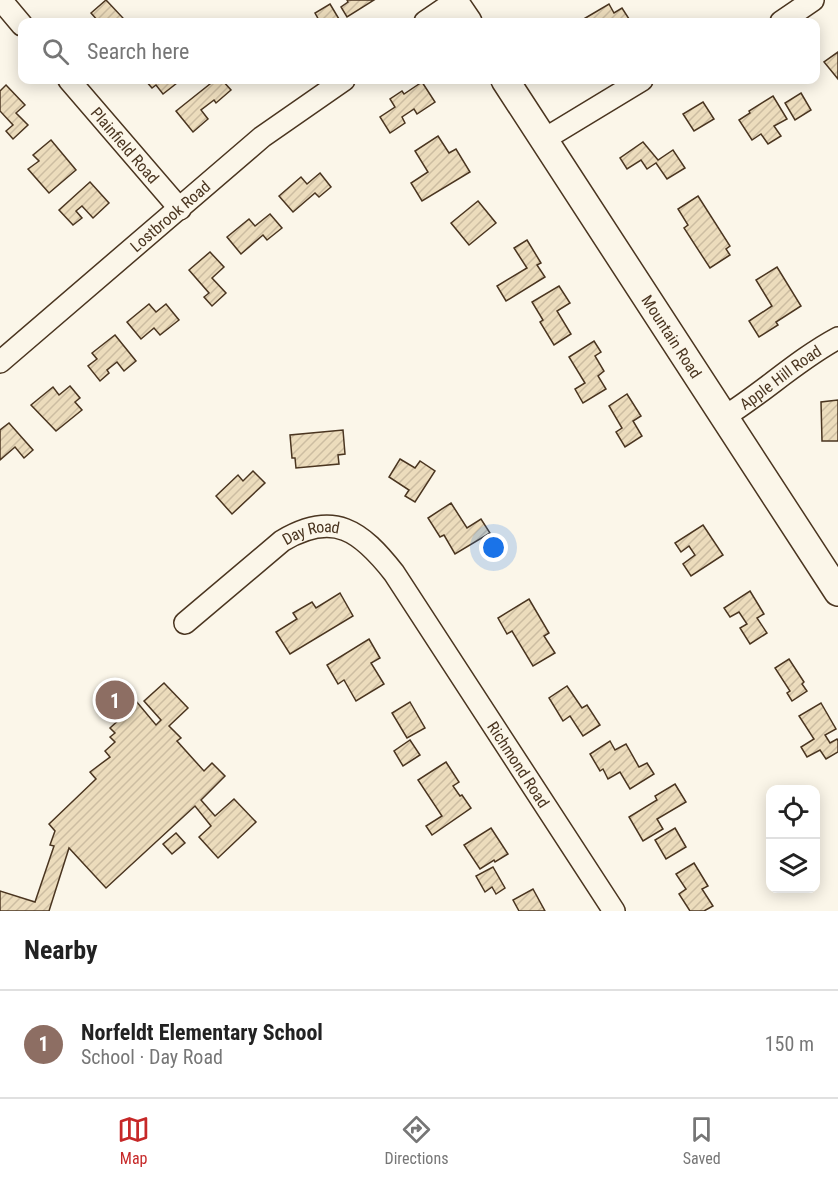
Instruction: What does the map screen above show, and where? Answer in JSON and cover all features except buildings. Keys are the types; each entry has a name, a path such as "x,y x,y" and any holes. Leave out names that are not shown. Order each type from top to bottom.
{"main road":[{"name":"Mountain Road","path":"508,84 838,592"}],"street":[{"path":"1,0 18,20"},
{"path":"787,18 813,0"},
{"path":"434,18 458,8"},
{"name":"Plainfield Road","path":"72,84 180,208"},
{"name":"Lostbrook Road","path":"0,362 262,137 338,84"},
{"path":"543,140 635,84"},
{"name":"Apple Hill Road","path":"724,417 838,338"},
{"name":"Day Road","path":"186,622 282,541 301,531 321,526 355,533 375,549 423,618"},
{"name":"Richmond Road","path":"423,618 614,911"}],"place":[{"name":"Norfeldt Elementary School","path":"115,700"}]}
